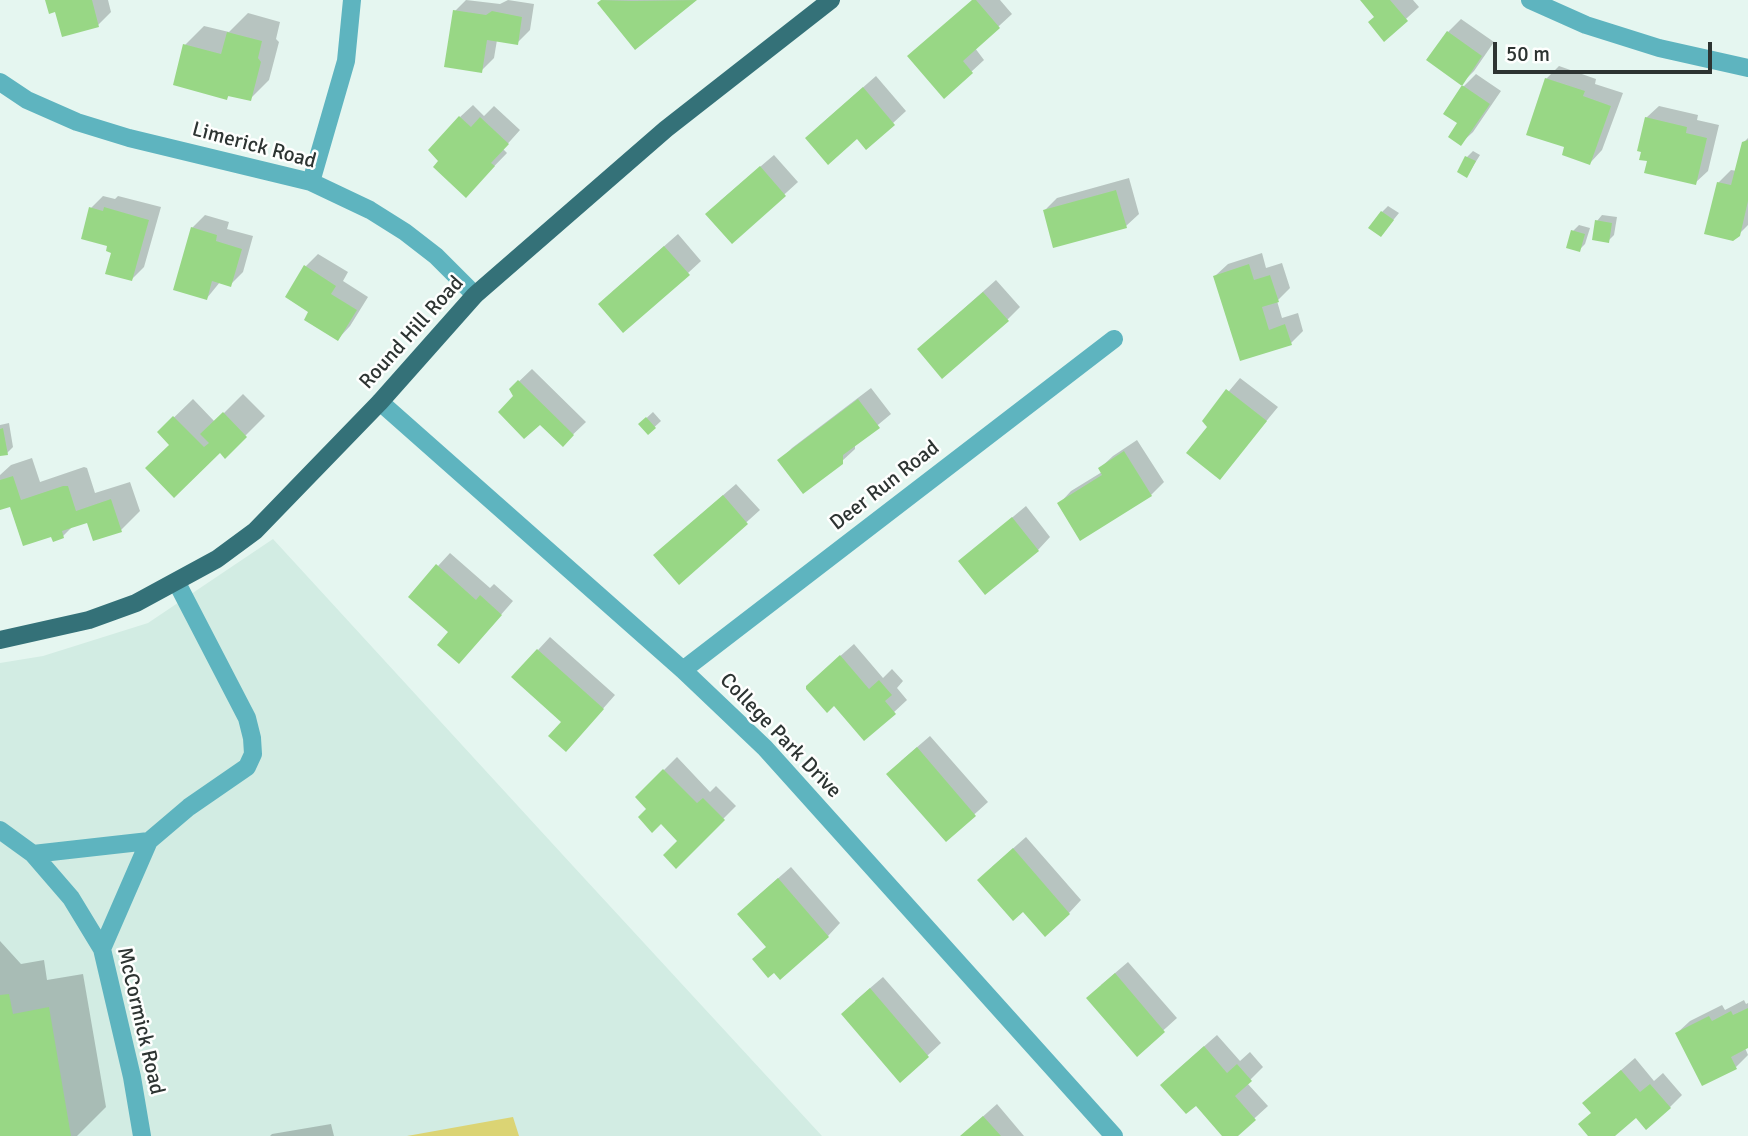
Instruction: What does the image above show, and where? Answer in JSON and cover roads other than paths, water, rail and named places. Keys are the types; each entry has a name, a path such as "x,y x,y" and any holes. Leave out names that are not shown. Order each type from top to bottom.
{"main road":[{"name":"Round Hill Road","path":"0,640 89,620 136,603 217,559 255,531 380,402 475,295 666,129 831,0"}],"street":[{"path":"311,183 346,61 352,0"},
{"path":"1530,0 1598,29 1659,48 1748,68"},
{"name":"Limerick Road","path":"0,82 27,100 77,122 130,138 311,183 370,210 405,232 436,256 475,295"},
{"name":"Deer Run Road","path":"683,670 1114,339"},
{"name":"College Park Drive","path":"380,402 683,670 765,748 1114,1136"},
{"path":"102,949 149,841 189,807 247,767 253,754 247,718 177,583"},
{"name":"McCormick Road","path":"0,830 33,854 71,898 102,949 132,1077 142,1136"},
{"path":"33,854 149,841"}]}
